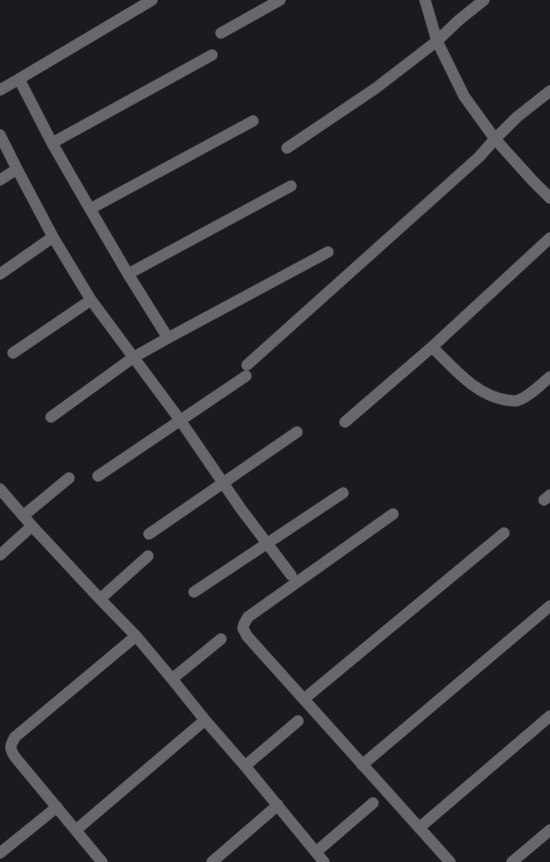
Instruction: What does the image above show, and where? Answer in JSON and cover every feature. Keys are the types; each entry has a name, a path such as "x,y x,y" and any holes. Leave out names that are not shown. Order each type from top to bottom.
{"street":[{"path":"0,90 152,0"},
{"path":"221,33 280,0"},
{"path":"425,0 437,41 464,96 495,139 550,198"},
{"path":"287,148 376,88 437,41 459,20 484,0"},
{"path":"52,143 212,56"},
{"path":"19,79 52,143 128,274 168,338"},
{"path":"98,476 180,420 247,370 468,168 517,117 550,91"},
{"path":"90,209 253,121"},
{"path":"0,135 53,237 91,300 180,420 241,509 291,575"},
{"path":"0,180 17,169"},
{"path":"128,274 291,186"},
{"path":"0,274 53,237"},
{"path":"345,422 432,347 550,238"},
{"path":"52,417 134,357 328,252"},
{"path":"13,353 91,300"},
{"path":"432,347 470,383 485,393 501,399 515,401 526,397 550,377"},
{"path":"149,534 297,432"},
{"path":"23,516 69,478"},
{"path":"0,489 32,526 136,636 324,862"},
{"path":"194,592 343,493"},
{"path":"393,514 248,617 243,628 247,636 450,862"},
{"path":"0,555 32,526"},
{"path":"304,699 504,533"},
{"path":"100,599 148,556"},
{"path":"362,765 550,606"},
{"path":"102,862 15,757 11,750 11,745 15,737 136,636"},
{"path":"172,679 221,639"},
{"path":"419,828 550,716"},
{"path":"76,830 205,720"},
{"path":"245,766 298,721"},
{"path":"316,852 373,803"},
{"path":"212,862 278,805"},
{"path":"0,853 57,807"},
{"path":"512,862 550,830"}]}
